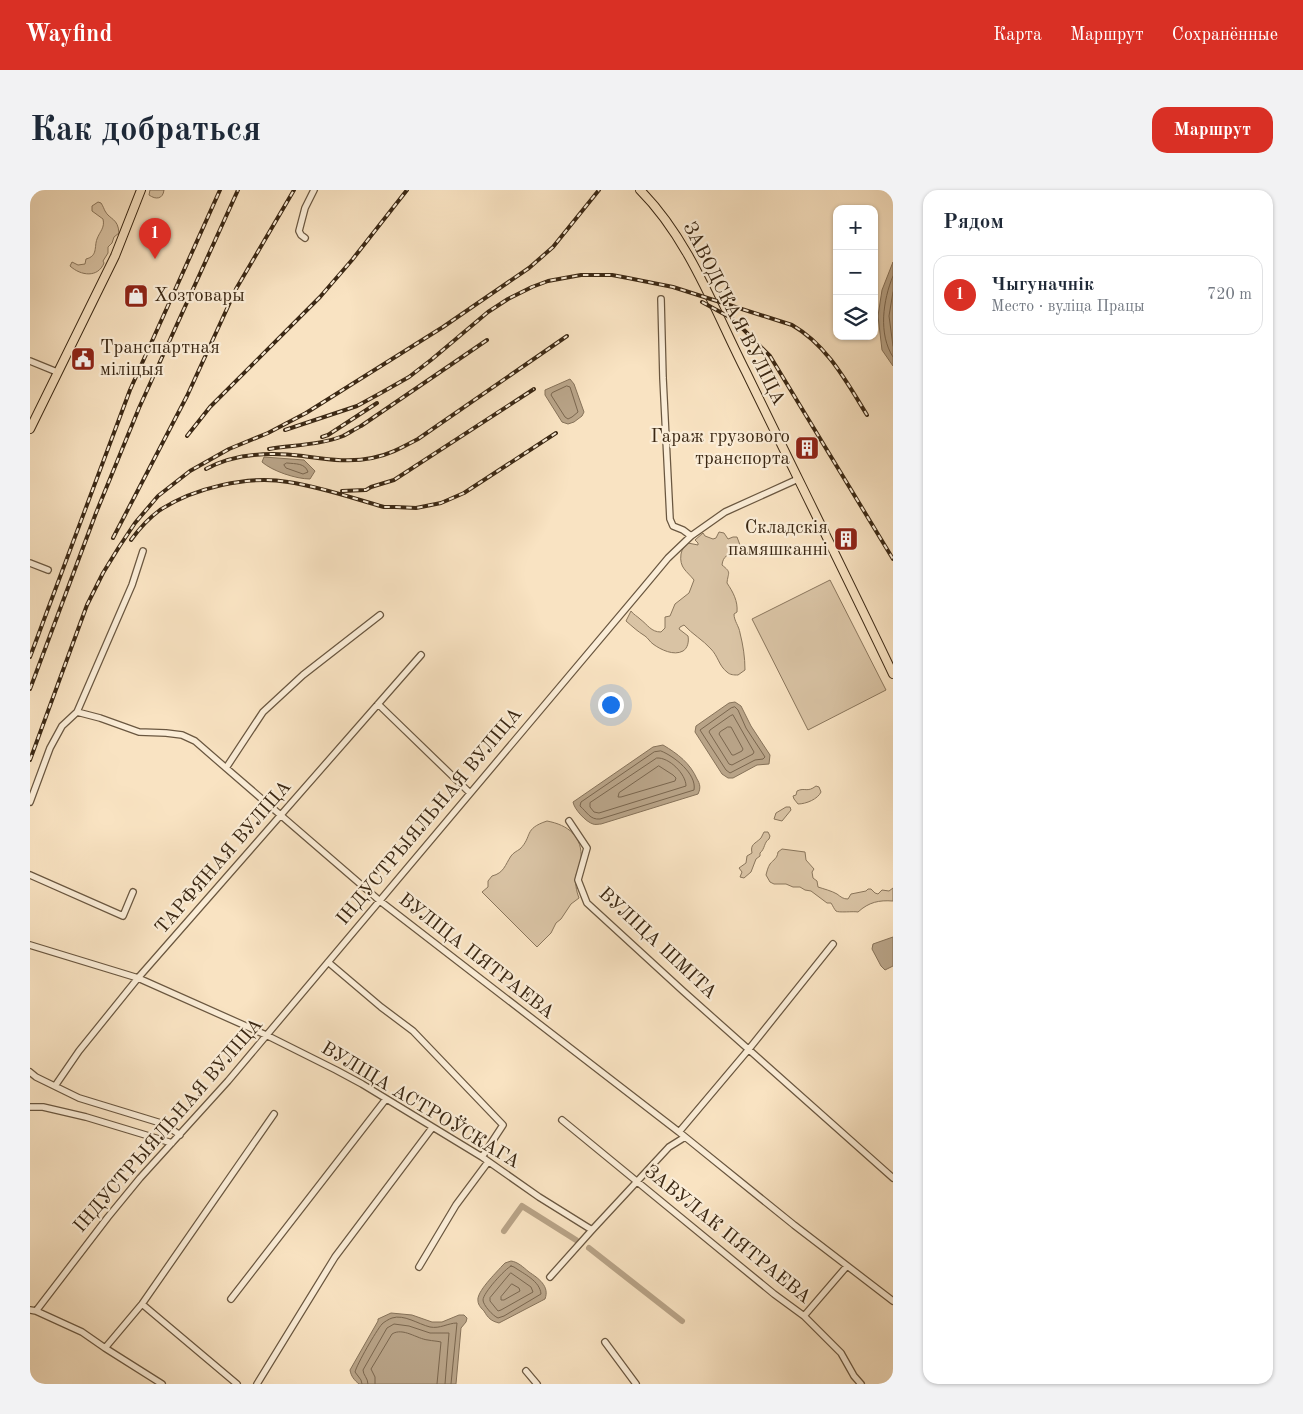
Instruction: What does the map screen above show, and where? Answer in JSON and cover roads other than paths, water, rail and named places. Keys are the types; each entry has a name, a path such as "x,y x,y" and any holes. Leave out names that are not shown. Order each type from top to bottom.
{"main road":[{"path":"30,429 115,256 141,190"},
{"name":"ЗАВОДСКАЯ ВУЛІЦА","path":"640,190 673,230 709,296 893,674"}],"street":[{"path":"305,238 299,231 305,208 314,190"},
{"path":"662,299 663,378 670,519 673,526 691,536"},
{"path":"30,360 58,372"},
{"name":"ІНДУСТРЫЯЛЬНАЯ ВУЛІЦА","path":"33,1310 134,1184 228,1081 655,573 691,536 726,512 798,479"},
{"path":"30,802 50,748 62,726 77,712 132,586 143,551"},
{"path":"30,563 48,570"},
{"path":"226,768 263,712 302,675 380,615"},
{"name":"ТАРФЯНАЯ ВУЛІЦА","path":"55,1086 79,1051 138,978 421,654"},
{"path":"378,704 470,793"},
{"name":"ВУЛІЦА ПЯТРАЕВА","path":"77,712 139,732 182,735 195,741 380,901 679,1132 794,1225 893,1301"},
{"name":"ВУЛІЦА ШМІТА","path":"569,822 587,848 578,880 587,903 859,1149 892,1174"},
{"path":"30,875 123,916 133,892"},
{"path":"679,1132 833,944"},
{"name":"ВУЛІЦА АСТРОЎСКАГА","path":"30,945 138,978 336,1070 482,1157 538,1197 592,1230"},
{"path":"328,962 381,1007 413,1031 503,1125 482,1157"},
{"path":"30,1072 36,1077 79,1098 164,1124 180,1135"},
{"path":"231,1299 386,1099"},
{"path":"30,1107 43,1107 86,1117 172,1143"},
{"path":"105,1348 142,1304 274,1114"},
{"name":"ЗАВУЛАК ПЯТРАЕВА","path":"562,1120 774,1294 804,1316 842,1353 854,1376 861,1384"},
{"path":"257,1384 335,1257 432,1128"},
{"path":"550,1277 669,1147 685,1137"},
{"path":"418,1267 456,1206 488,1162"},
{"path":"804,1316 848,1266"},
{"path":"142,1304 237,1384"},
{"path":"33,1310 82,1332 162,1384"},
{"path":"605,1342 636,1384"},
{"path":"526,1371 537,1384"}],"water":[{"path":"893,262 893,366 882,350 878,316 882,290"},
{"path":"570,379 574,384 584,412 574,422 568,424 562,422 545,395 545,390"},
{"path":"264,457 304,460 315,471 310,479 291,476 266,465 262,462"},
{"path":"735,702 741,706 751,726 770,755 769,764 757,765 733,778 728,778 722,774 695,732 696,726 729,703"},
{"path":"663,745 679,755 691,768 699,784 700,790 698,794 601,824 590,823 578,812 573,802 653,747"},
{"path":"893,937 893,966 885,970 872,949 873,944"},
{"path":"516,1262 539,1280 545,1286 546,1294 545,1299 499,1323 487,1316 479,1304 478,1297 491,1278 505,1263"},
{"path":"391,1313 412,1315 432,1322 442,1322 459,1315 464,1315 467,1318 461,1328 456,1384 359,1384 356,1381 350,1370 378,1319"}],"waterway":[{"path":"504,1231 522,1206 576,1240"},
{"path":"589,1248 682,1321"}],"railway":[{"path":"30,657 130,390 220,190"},
{"path":"30,689 96,513 139,408 238,190"},
{"path":"113,538 187,396 236,289 294,190"},
{"path":"187,436 210,407 320,297 407,190"},
{"path":"30,760 87,605 119,547 135,523 158,496 190,471 229,449 268,433 306,413 443,327 529,268 553,247 599,190"},
{"path":"285,430 357,406 409,377 488,312 508,299 548,281 581,275 612,275 673,287 792,325 826,353 867,415"},
{"path":"702,302 733,319 770,356 893,559"},
{"path":"206,469 229,460 253,455 278,454 355,460 378,457 390,453 418,439 567,336"},
{"path":"269,449 316,443 343,436 361,426 487,340"},
{"path":"342,491 366,490 394,480 534,389"},
{"path":"322,437 377,403"},
{"path":"131,540 152,517 174,502 205,490 239,482 272,480 300,484 384,507 416,508 441,503 464,493 556,433"}],"place":[{"name":"Чыгуначнік","path":"155,259"},
{"name":"Хозтовары","path":"136,296"},
{"name":"Транспартная міліцыя","path":"83,359"},
{"name":"Гараж грузового транспорта","path":"807,448"},
{"name":"Складскія памяшканні","path":"846,539"}]}
